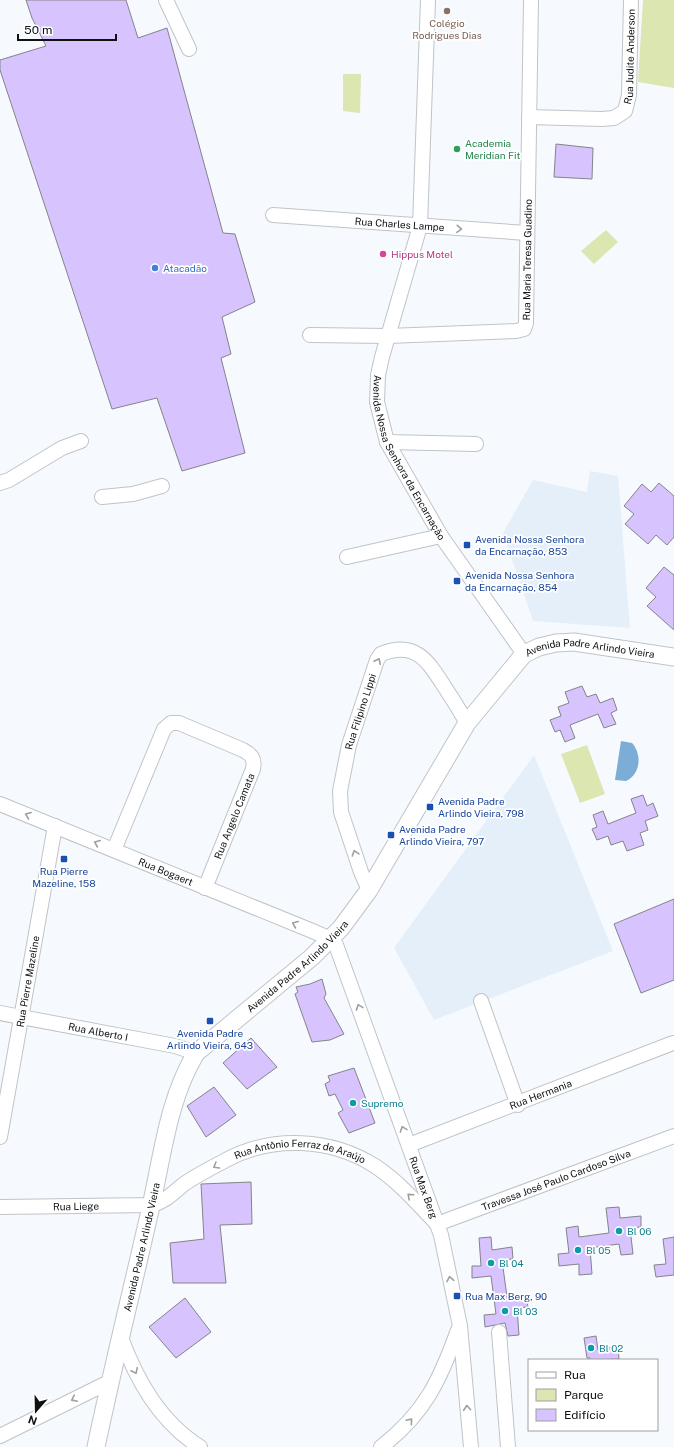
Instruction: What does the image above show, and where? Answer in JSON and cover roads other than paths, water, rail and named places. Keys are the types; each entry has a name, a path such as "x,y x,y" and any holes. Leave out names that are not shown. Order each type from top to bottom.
{"main road":[{"name":"Avenida Padre Arlindo Vieira","path":"96,1447 109,1382 152,1205 170,1112 184,1073 196,1053 312,957 331,939 369,890 467,723 524,654 539,647 556,643 574,642 674,657"}],"street":[{"path":"166,0 188,49"},
{"name":"Avenida Nossa Senhora da Encarnação","path":"428,0 420,226 378,375 377,402 387,442 441,536 524,654"},
{"name":"Rua Maria Teresa Guadino","path":"310,335 388,336 516,332 524,329 526,323 531,0"},
{"name":"Rua Judite Anderson","path":"529,117 602,119 614,118 625,111 629,95 631,0"},
{"name":"Rua Charles Lampe","path":"273,215 527,233"},
{"path":"0,483 9,480 62,448 81,441"},
{"path":"387,442 476,444"},
{"path":"102,497 133,494 162,486"},
{"path":"347,557 441,536"},
{"name":"Rua Filipino Lippi","path":"369,890 361,872 342,812 340,791 349,745 377,660 381,654 403,650 418,654 424,658 430,663 467,723"},
{"name":"Rua Angelo Camata","path":"114,850 164,729 171,723 179,723 243,750 250,754 254,761 253,769 205,888"},
{"name":"Rua Bogaert","path":"0,804 331,939"},
{"name":"Rua Pierre Mazeline","path":"0,1137 55,826"},
{"name":"Rua Max Berg","path":"331,939 339,951 441,1235 460,1326 471,1447"},
{"path":"481,1001 518,1105"},
{"name":"Rua Alberto I","path":"0,1013 175,1046 196,1053"},
{"name":"Rua Hermania","path":"409,1145 518,1105 673,1043"},
{"name":"Travessa José Paulo Cardoso Silva","path":"437,1224 674,1136"},
{"name":"Rua Antônio Ferraz de Araújo","path":"152,1205 164,1200 185,1183 228,1159 269,1144 304,1142 343,1150 375,1166 412,1197 437,1224"},
{"name":"Rua Liege","path":"0,1207 152,1205"},
{"path":"381,1447 403,1430 419,1412 446,1364 460,1326"},
{"path":"499,1332 508,1447"},
{"path":"120,1335 139,1381 160,1412 186,1438 200,1447"},
{"path":"0,1436 109,1382"}],"water":[{"path":"621,741 632,743 638,758 635,774 626,781 615,780"}],"place":[{"name":"Colégio Rodrigues Dias","path":"447,11"},
{"name":"Academia Meridian Fit","path":"457,149"},
{"name":"Hippus Motel","path":"383,254"},
{"name":"Atacadão","path":"155,268"},
{"name":"Avenida Nossa Senhora da Encarnação, 853","path":"467,545"},
{"name":"Avenida Nossa Senhora da Encarnação, 854","path":"457,581"},
{"name":"Avenida Padre Arlindo Vieira, 798","path":"430,807"},
{"name":"Avenida Padre Arlindo Vieira, 797","path":"391,835"},
{"name":"Rua Pierre Mazeline, 158","path":"64,859"},
{"name":"Avenida Padre Arlindo Vieira, 643","path":"210,1021"},
{"name":"Supremo","path":"353,1103"},
{"name":"Bl 06","path":"619,1231"},
{"name":"Bl 05","path":"578,1250"},
{"name":"Bl 04","path":"491,1263"},
{"name":"Rua Max Berg, 90","path":"457,1296"},
{"name":"Bl 03","path":"505,1311"},
{"name":"Bl 02","path":"591,1348"}]}
